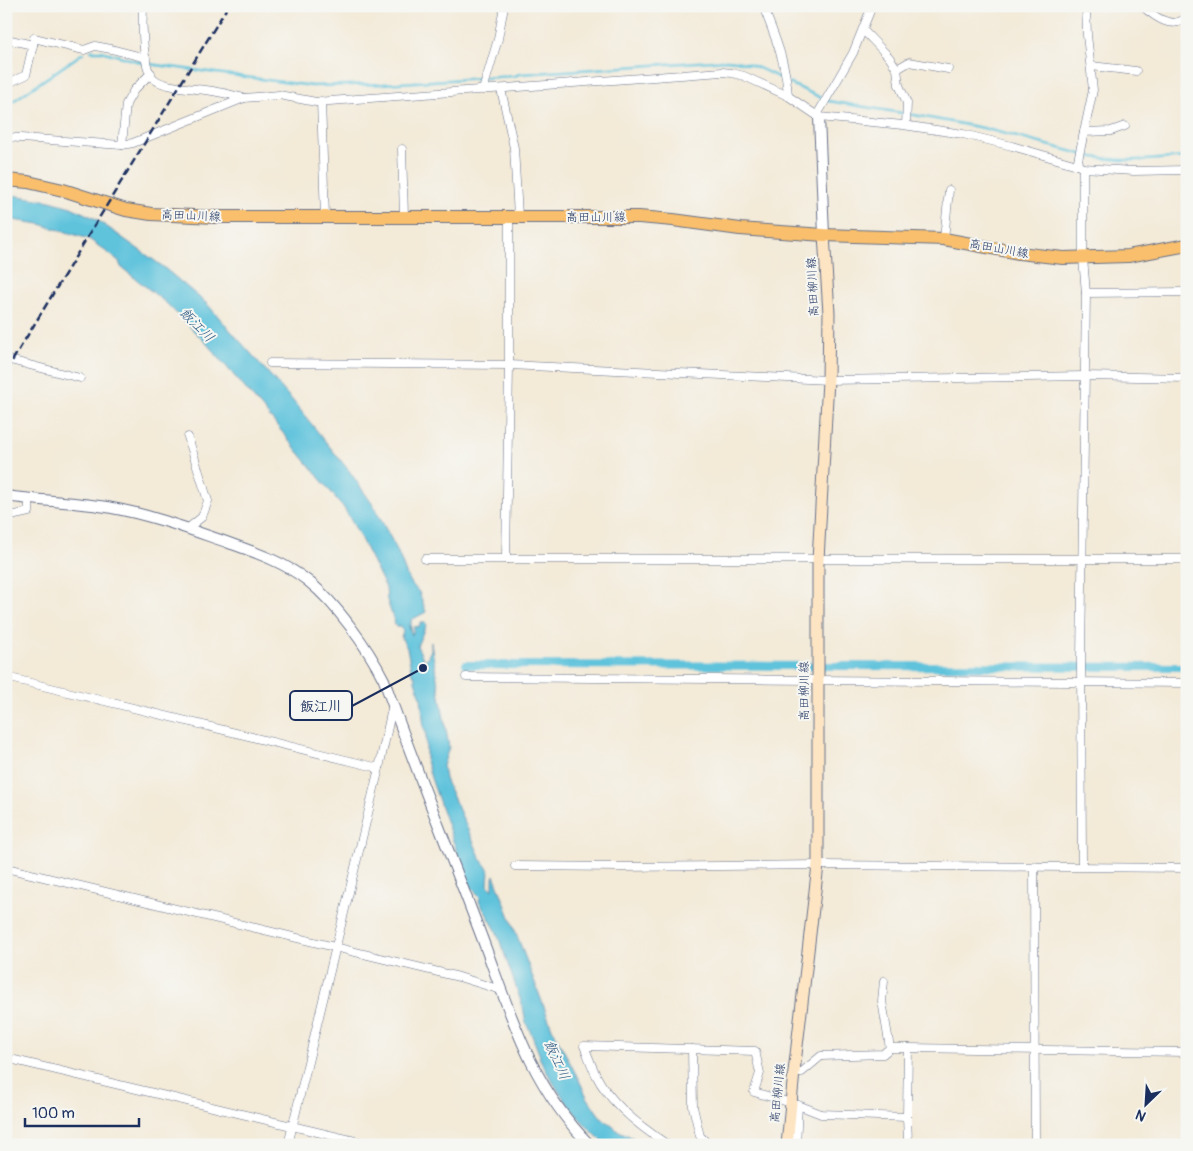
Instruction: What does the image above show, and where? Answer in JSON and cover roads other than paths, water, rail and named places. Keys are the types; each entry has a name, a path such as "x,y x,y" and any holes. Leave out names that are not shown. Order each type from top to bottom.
{"main road":[{"name":"高田山川線","path":"6,180 28,182 54,188 126,210 151,214 215,217 639,217 740,230 944,239 1019,253 1083,258 1128,256 1187,245"},
{"name":"高田柳川線","path":"787,1145 795,1104 794,1072 818,865 818,560 828,380 829,313 824,235"}],"street":[{"path":"143,6 142,20 146,58 150,74 158,82 216,91 244,98"},
{"path":"483,90 498,39 504,6"},
{"path":"763,6 781,52 787,76 788,96"},
{"path":"824,235 818,116 853,53 872,6"},
{"path":"1082,866 1081,659 1086,293 1080,166 1084,132 1093,90 1086,35 1086,6"},
{"path":"1142,6 1160,20 1182,21 1187,17"},
{"path":"863,30 889,57 897,69 899,85 907,103 906,126"},
{"path":"6,84 26,75 34,38 84,50 95,46 146,58"},
{"path":"6,39 33,45"},
{"path":"897,69 909,62 948,69"},
{"path":"1091,66 1136,71"},
{"path":"6,136 122,145 132,143 244,98 278,95 306,101 322,101 727,72 744,76 788,96 818,116 963,134 1080,166 1134,172 1187,170"},
{"path":"122,145 126,104 134,90 150,74"},
{"path":"501,89 514,148 506,559"},
{"path":"322,101 326,217"},
{"path":"1084,132 1111,131 1125,126"},
{"path":"402,149 404,216"},
{"path":"944,239 949,190"},
{"path":"1086,293 1187,292"},
{"path":"6,359 80,378"},
{"path":"270,362 509,366 828,380 1086,376 1187,378"},
{"path":"187,529 202,517 208,501 188,437"},
{"path":"6,496 113,508 150,517 266,556 308,580 325,596 365,647 384,680 481,934 500,990 528,1058 562,1113 590,1145"},
{"path":"6,516 29,512 29,499"},
{"path":"424,559 818,560 1082,558 1187,560"},
{"path":"466,677 1082,680 1187,683"},
{"path":"6,678 379,768"},
{"path":"288,1145 379,768 392,704"},
{"path":"515,866 818,865 1187,868"},
{"path":"1034,866 1035,1145"},
{"path":"6,868 459,977 500,990"},
{"path":"884,981 883,1009 890,1048"},
{"path":"668,1145 643,1129 616,1102 596,1076 584,1046 755,1051 760,1073 754,1092 821,1114 907,1117"},
{"path":"794,1072 802,1072 821,1056 883,1054 890,1048 1187,1052"},
{"path":"908,1048 907,1117 908,1142 911,1145"},
{"path":"692,1049 693,1107 700,1136 709,1145"},
{"path":"6,1058 372,1145"},
{"path":"795,1104 796,1145"}],"water":[{"name":"飯江川","path":"6,194 50,201 71,207 96,219 162,266 207,304 293,401 350,472 373,505 397,550 409,581 419,592 426,612 411,620 411,630 408,624 412,635 414,627 420,626 420,623 425,623 426,625 417,646 425,662 431,650 431,644 449,747 443,766 445,779 482,861 489,870 488,885 493,890 494,875 552,1028 587,1097 599,1115 617,1130 633,1138 641,1145 607,1145 568,1104 539,1057 496,930 479,901 480,897 468,883 432,781 426,761 426,732 424,729 421,697 415,676 412,674 407,648 401,637 403,631 400,627 396,627 387,600 386,588 344,508 207,344 165,302 121,267 119,261 89,239 40,224 6,219"}],"waterway":[{"path":"91,51 101,51 144,63"},
{"path":"6,106 83,53"},
{"path":"149,64 312,86 383,84 514,76 520,74 727,60 749,64 784,80"},
{"path":"789,83 828,101 983,128 1093,157 1120,160 1187,157"},
{"path":"466,665 1187,667"}],"railway":[{"path":"6,371 228,6"}],"place":[{"name":"飯江川","path":"423,668"}]}
